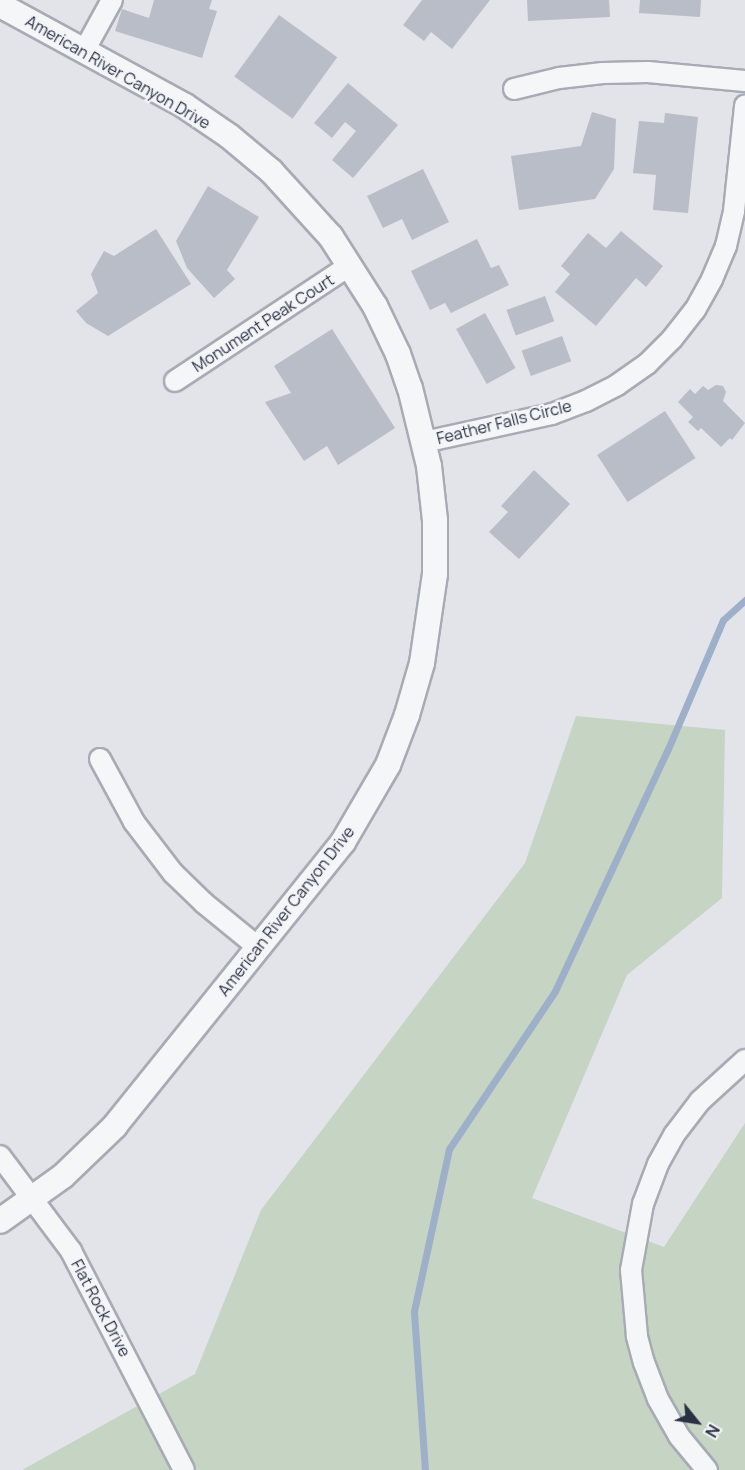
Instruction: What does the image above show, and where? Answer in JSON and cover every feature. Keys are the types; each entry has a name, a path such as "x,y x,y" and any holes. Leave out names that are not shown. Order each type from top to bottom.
{"street":[{"path":"84,51 112,0"},
{"name":"American River Canyon Drive","path":"0,5 185,106 230,136 296,196 350,265 375,306 398,354 424,442 435,520 435,574 422,663 407,715 388,765 362,812 343,842 115,1126 90,1152 34,1199 0,1221"},
{"path":"514,89 559,78 648,72 745,81"},
{"name":"Feather Falls Circle","path":"424,442 552,414 586,401 617,385 646,364 672,339 695,310 726,246 734,211 745,105"},
{"name":"Monument Peak Court","path":"175,381 350,265"},
{"path":"100,759 134,822 173,873 204,903 259,948"},
{"path":"707,1470 680,1436 658,1399 644,1364 632,1298 632,1260 643,1204 658,1164 674,1135 699,1101 745,1060"},
{"name":"Flat Rock Drive","path":"0,1156 71,1251 184,1470"}],"green space":[{"path":"576,716 725,730 722,898 627,975 532,1198 664,1247 745,1123 745,1470 22,1470 195,1374 261,1210 525,863"}],"building":[{"path":"154,0 212,0 209,9 217,11 202,58 115,31 122,9 149,18"},
{"path":"422,0 490,0 452,49 431,32 424,41 403,25"},
{"path":"527,0 609,0 610,17 528,21"},
{"path":"640,0 701,0 700,17 639,13"},
{"path":"279,15 337,57 293,119 234,76"},
{"path":"348,83 398,125 353,178 332,160 356,131 345,122 332,138 314,123"},
{"path":"592,112 616,119 614,169 595,199 519,210 511,156 581,146"},
{"path":"665,113 698,117 688,213 653,210 656,175 633,173 639,121 664,123"},
{"path":"423,169 449,222 412,240 402,219 383,228 367,196"},
{"path":"208,186 259,217 227,270 235,279 214,298 187,268 176,241"},
{"path":"156,229 191,284 108,336 86,323 76,311 98,293 91,274 104,251 114,256"},
{"path":"621,231 663,266 646,287 636,278 596,326 555,292 570,274 561,266 588,233 606,248"},
{"path":"477,239 491,268 499,265 509,285 451,313 445,303 430,310 411,271"},
{"path":"545,296 554,321 516,335 506,310"},
{"path":"485,313 516,368 487,384 456,329"},
{"path":"332,329 395,428 338,465 327,446 304,461 265,402 291,393 274,366"},
{"path":"562,336 571,361 531,376 522,351"},
{"path":"716,385 723,386 726,392 723,401 745,423 732,440 730,438 721,447 701,428 698,431 688,422 693,417 678,402 690,389 695,394 703,386 708,390"},
{"path":"665,411 695,458 628,502 597,455"},
{"path":"534,470 570,504 519,559 489,532 508,512 501,506"}],"waterway":[{"path":"425,1470 414,1311 449,1149 555,991 668,749 723,620 745,600"}]}
